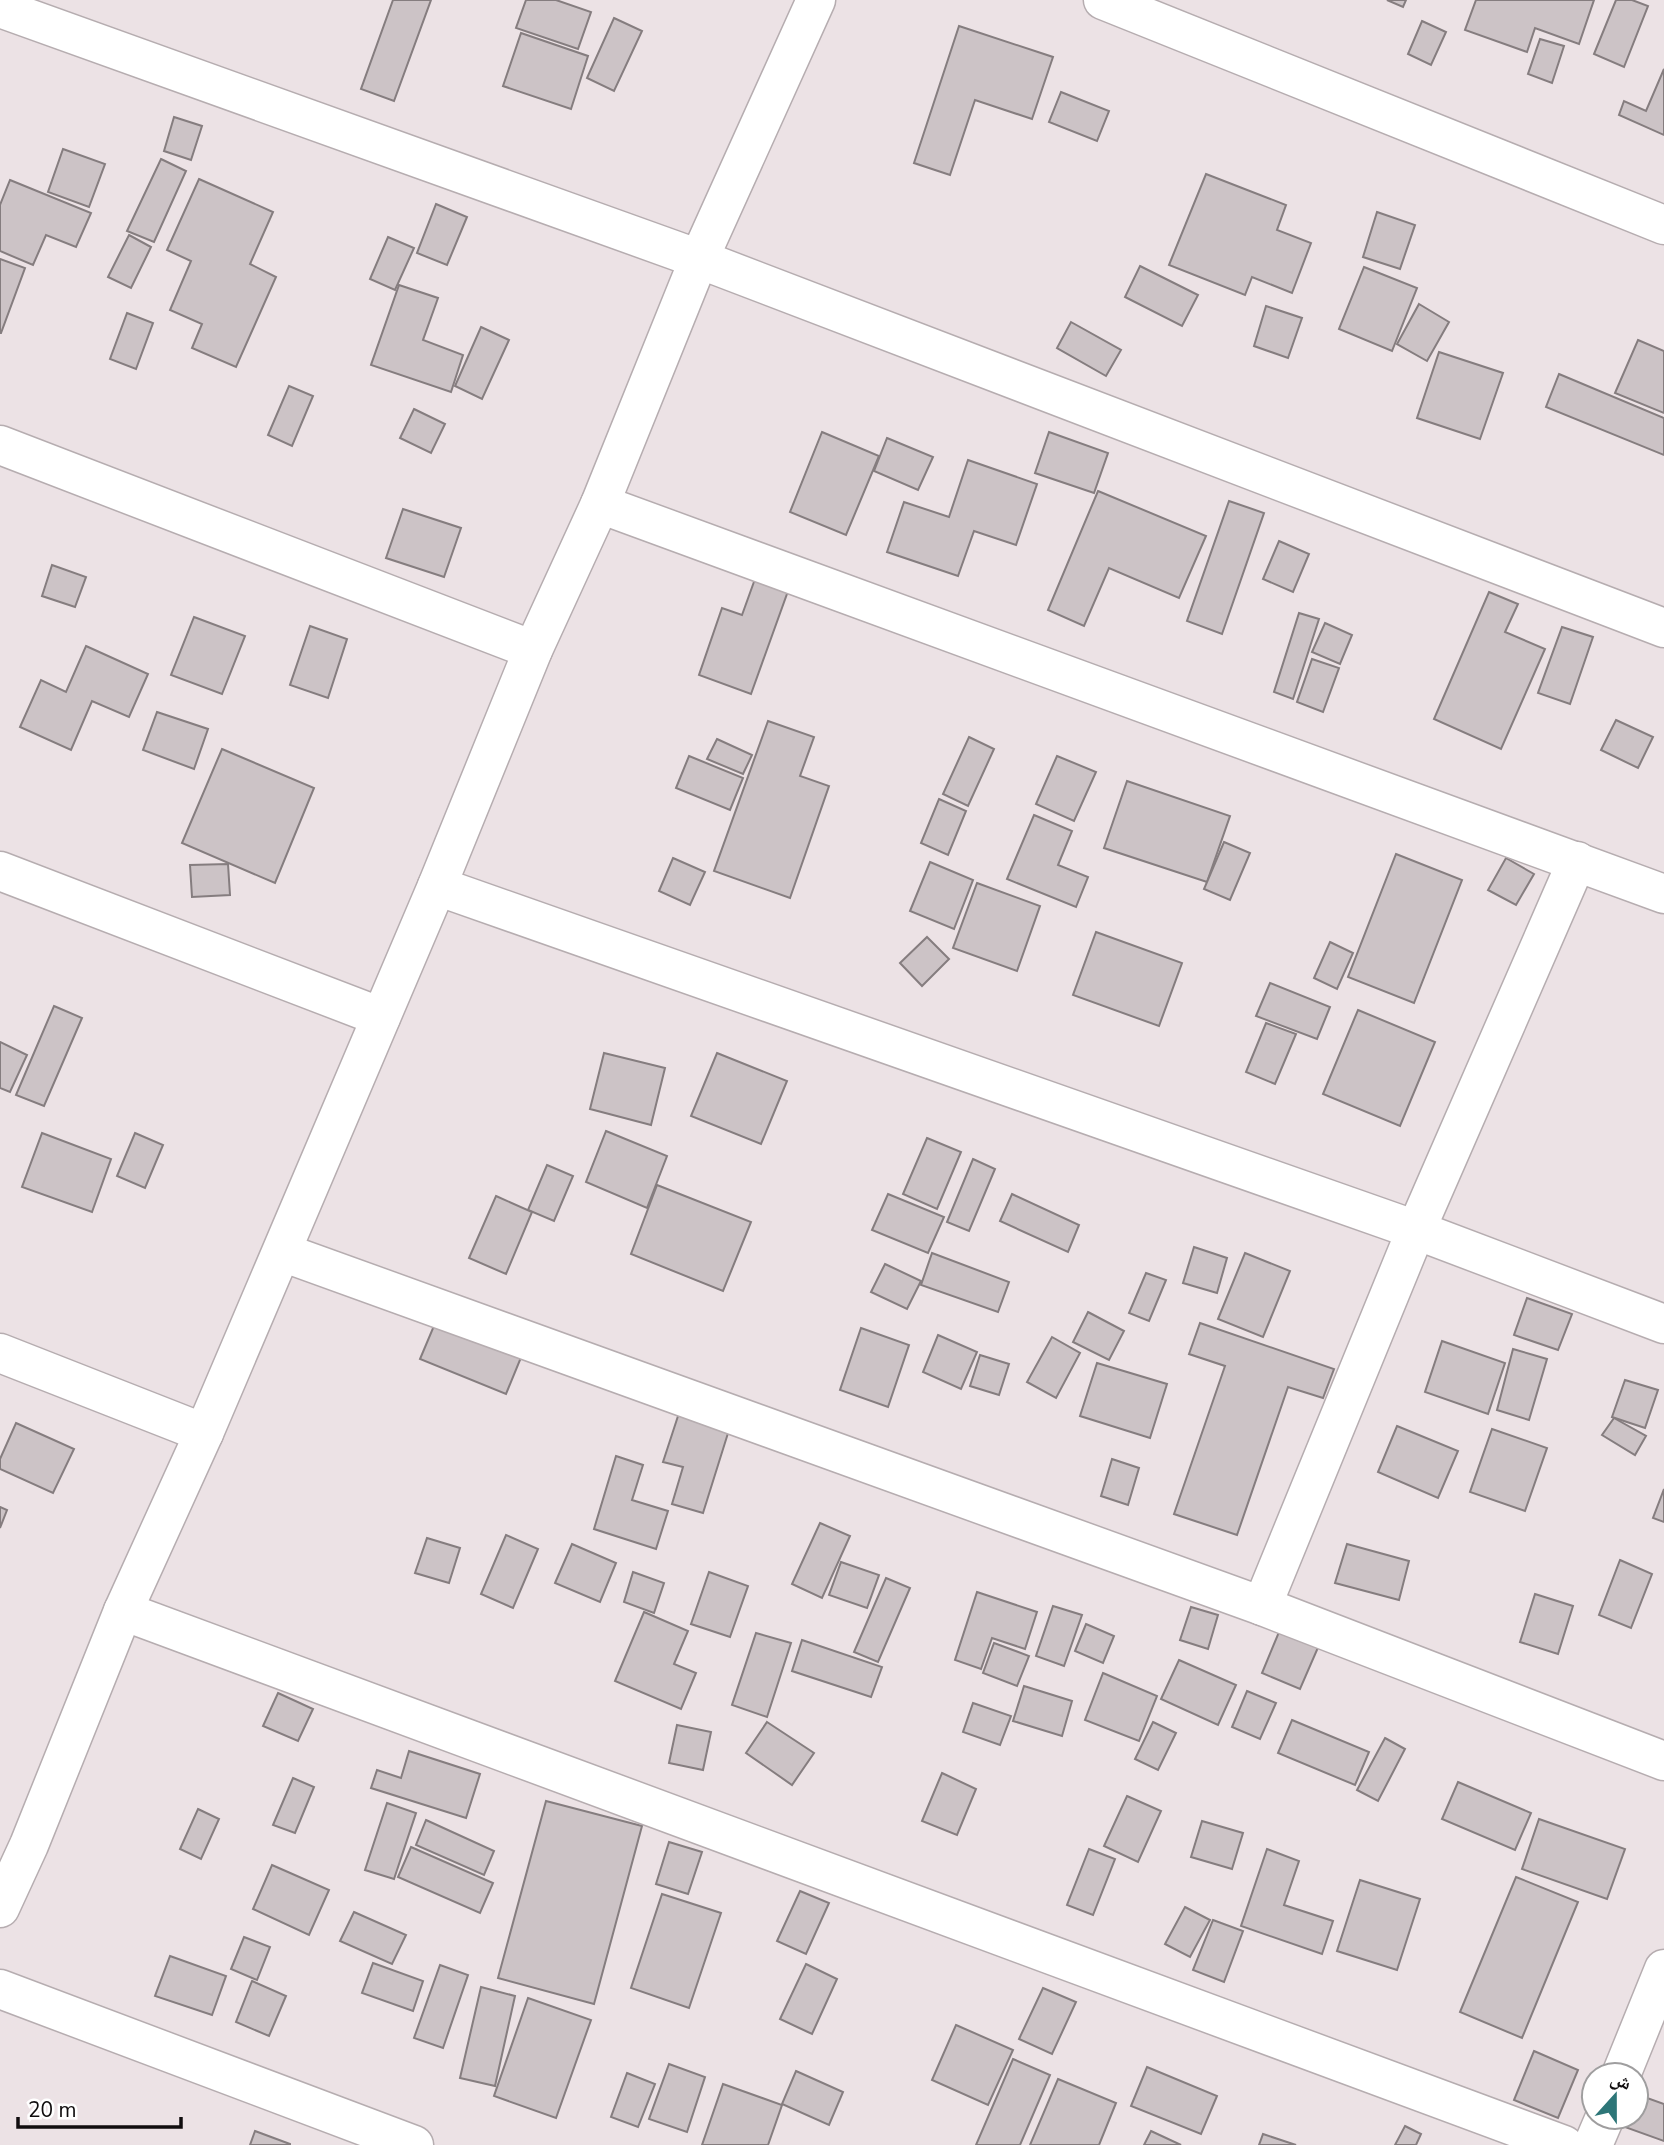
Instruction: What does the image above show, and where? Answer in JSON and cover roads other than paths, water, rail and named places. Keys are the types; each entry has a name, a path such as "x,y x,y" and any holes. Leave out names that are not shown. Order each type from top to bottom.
{"street":[{"path":"0,1908 14,1840 204,1433 437,886 533,650 600,505 699,259 816,0"},
{"path":"1103,0 1664,225"},
{"path":"0,8 699,259 1664,628"},
{"path":"0,444 533,650"},
{"path":"600,505 1664,894"},
{"path":"1262,1606 1416,1230 1577,861"},
{"path":"0,871 381,1017"},
{"path":"437,886 1416,1230 1664,1324"},
{"path":"282,1252 1262,1606 1664,1761"},
{"path":"0,1353 204,1433"},
{"path":"123,1611 1564,2145"},
{"path":"1627,2061 1664,1969"},
{"path":"0,1989 414,2145"}]}
